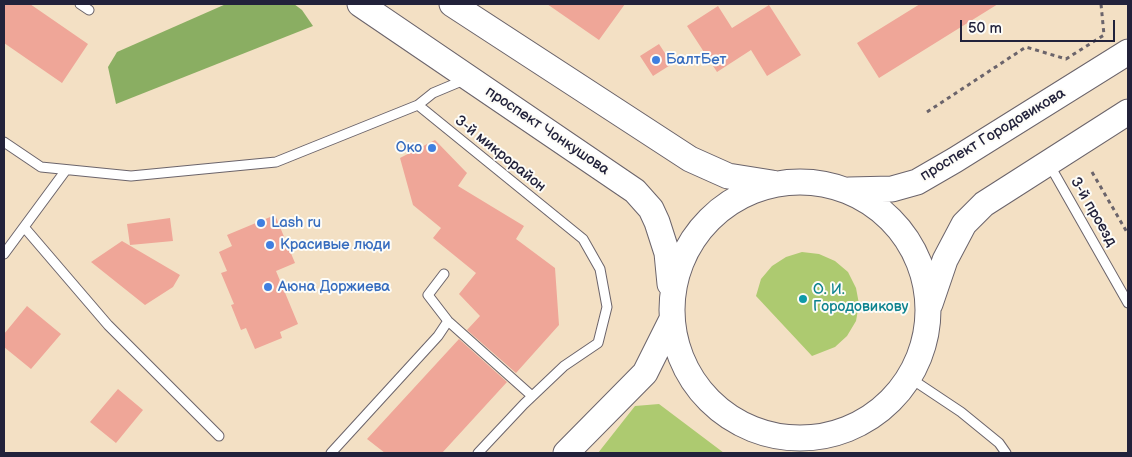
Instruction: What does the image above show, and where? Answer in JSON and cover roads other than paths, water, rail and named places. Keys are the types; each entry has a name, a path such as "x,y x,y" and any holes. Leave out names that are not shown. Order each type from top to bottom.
{"main road":[{"name":"проспект Чонкушова","path":"360,4 635,191 651,209 657,222 666,253 672,312"},
{"path":"452,4 690,159 728,176 774,183 811,181 848,190 880,208 906,236 923,270 930,306"},
{"name":"проспект Городовикова","path":"848,190 892,190 917,182 1128,52"},
{"path":"810,453 881,411 910,378 925,344 930,306 945,260 964,224 984,204 1128,112"},
{"path":"774,183 738,196 708,218 686,248 673,284 672,312 680,358 699,390 726,416 760,432 797,439 841,433"},
{"path":"566,453 645,373 672,312"}],"lane":[{"path":"80,4 89,10"},
{"path":"4,142 41,167 132,176 276,162 418,105 433,93 469,78"},
{"name":"3-й микрорайон","path":"418,105 583,239 600,269 607,307 598,343 564,366 532,396 478,453"},
{"name":"3-й проезд","path":"1048,162 1128,303"},
{"path":"4,254 66,170"},
{"path":"24,227 108,325 219,436"},
{"path":"444,274 428,295 448,321 532,396"},
{"path":"332,453 438,336 448,321"},
{"path":"910,378 961,412 998,443 1006,453"}],"place":[{"name":"БалтБет","path":"656,60"},
{"name":"Око","path":"432,148"},
{"name":"Lash ru","path":"261,223"},
{"name":"Красивые люди","path":"270,245"},
{"name":"Аюна Доржиева","path":"268,287"},
{"name":"О. И. Городовикову","path":"803,299"}]}
